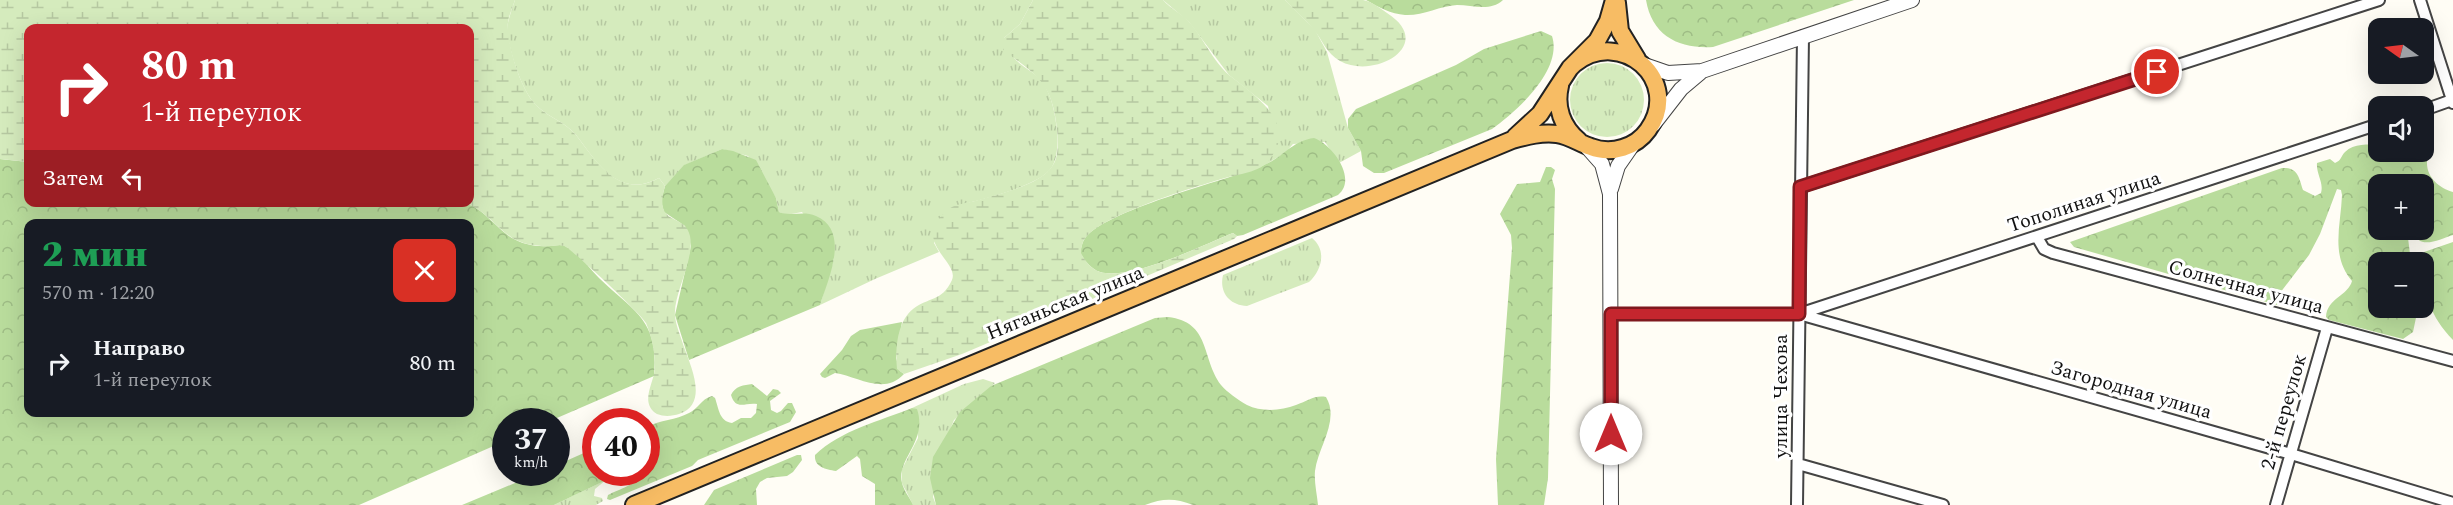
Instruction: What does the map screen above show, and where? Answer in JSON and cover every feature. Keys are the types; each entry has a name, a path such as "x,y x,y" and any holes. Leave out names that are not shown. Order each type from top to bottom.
{"highway":[{"path":"1512,140 1553,134 1565,135 1596,149 1609,150 1623,148 1640,138 1655,117 1658,98 1653,79 1630,52 1620,31 1616,0"},
{"path":"1512,140 1540,114 1574,64 1592,47 1603,31 1616,0"},
{"path":"1574,64 1588,54 1605,51 1622,52 1640,62"},
{"path":"1562,82 1558,99 1560,116 1568,130 1582,143"},
{"name":"Няганьская улица","path":"634,505 1512,140"}],"street":[{"path":"1640,62 1668,73 1702,71 1912,0"},
{"path":"1800,187 2379,0"},
{"path":"2420,0 2452,102 2434,107"},
{"name":"улица Чехова","path":"1797,505 1803,36"},
{"path":"1611,505 1610,194 1615,172 1624,154 1681,89 1702,71"},
{"name":"Тополиная улица","path":"1799,314 2368,128"},
{"path":"1582,143 1602,164 1610,194"},
{"name":"Солнечная улица","path":"2037,237 2044,249 2053,253 2453,361"},
{"path":"1611,314 1799,314"},
{"name":"Загородная улица","path":"1799,314 2453,502"},
{"name":"2-й переулок","path":"2276,505 2327,328"},
{"path":"1798,464 1943,505"}],"green space":[{"path":"0,0 515,0 508,24 509,40 518,72 532,101 572,131 610,175 632,184 645,184 659,178 665,186 662,199 666,214 687,229 691,245 677,298 675,316 693,374 696,394 688,409 679,414 660,415 660,408 651,408 648,399 655,362 650,334 642,318 569,249 560,245 524,243 505,233 473,207 474,24 24,24 24,162 0,159"},
{"path":"515,0 1033,0 1020,24 1004,38 1013,57 1039,78 1048,92 1057,130 1055,159 1052,167 1034,181 951,208 934,243 939,252 820,305 834,259 802,212 786,215 779,212 776,198 748,156 722,149 685,165 665,186 659,178 645,184 620,181 601,166 572,131 532,101 514,61 507,31"},
{"path":"1033,0 1163,0 1188,20 1227,73 1265,105 1278,127 1279,139 1275,152 1264,165 1256,170 1172,195 1108,221 1084,240 1081,253 1094,269 1113,273 1148,267 1233,233 1237,236 1234,239 962,354 904,374 897,369 896,361 898,336 903,321 913,309 944,292 952,280 949,265 934,241 933,231 938,220 954,206 1029,184 1047,172 1055,161 1058,148 1057,129 1055,113 1047,91 1034,74 1003,50 1004,38 1020,24"},
{"path":"1163,0 1285,0 1315,30 1327,52 1348,128 1361,151 1339,163 1325,142 1293,144 1285,153 1263,166 1276,148 1268,106 1229,75 1189,22"},
{"path":"1285,0 1363,0 1369,2 1401,25 1406,37 1403,47 1395,56 1383,63 1354,66 1340,61 1331,54 1314,30"},
{"path":"1366,0 1503,0 1487,7 1457,5 1405,15 1390,12"},
{"path":"1646,0 1854,0 1713,47 1701,47 1689,46 1669,38 1654,23"},
{"path":"1541,31 1552,36 1554,49 1544,76 1525,101 1492,129 1384,173 1374,173 1363,166 1361,151 1348,128 1348,119 1356,109 1456,65 1484,49"},
{"path":"1607,63 1621,66 1633,74 1641,86 1644,100 1641,114 1633,126 1621,134 1607,137 1593,134 1581,126 1573,114 1570,100 1573,86 1581,74 1593,66"},
{"path":"1314,138 1335,154 1344,172 1343,188 1338,195 1243,235 1237,236 1233,233 1148,267 1113,273 1100,272 1088,264 1080,253 1084,240 1095,229 1114,218 1166,197 1262,166 1293,146"},
{"path":"2368,145 2368,162 2427,162 2430,174 2368,174 2368,240 2408,240 2410,252 2368,252 2368,318 2416,318 2413,332 2403,339 2329,320 2326,317 2330,305 2350,286 2352,281 2345,271 2339,250 2341,190 2337,189 2320,234 2309,255 2280,293 2277,305 2074,247 2070,242 2282,168 2295,171 2303,190 2315,196 2321,193 2322,189 2317,163 2330,159 2335,163 2349,149"},
{"path":"722,149 756,160 776,198 779,212 811,214 827,223 833,233 834,257 820,305 689,360 675,315 691,246 685,226 664,212 661,201 665,186 684,165"},
{"path":"0,159 24,162 24,207 474,207 516,240 534,245 565,246 579,256 642,318 652,341 655,357 654,376 570,412 570,408 492,408 492,447 359,505 0,505"},
{"path":"1546,167 1555,170 1552,179 1555,189 1548,478 1544,505 1498,505 1496,459 1512,248 1511,235 1500,214 1517,184 1540,182"},
{"path":"2434,180 2438,185 2453,192 2453,235 2435,241 2419,240 2434,240"},
{"path":"1312,238 1320,248 1321,260 1317,272 1309,282 1247,306 1230,300 1224,292 1223,275"},
{"path":"2453,242 2453,340 2434,313 2434,252 2424,252"},
{"path":"1168,317 1182,320 1192,326 1203,343 1221,385 1247,405 1265,410 1278,409 1314,398 1326,397 1331,415 1315,471 1318,505 1193,505 1169,500 1145,505 936,505 930,478 933,457 960,412 991,386 1155,318"},
{"path":"902,322 896,358 900,371 904,374 896,380 888,384 879,384 835,373 825,378 820,374 842,350 851,336 860,330"},
{"path":"983,379 995,383 954,420 948,435 933,497 936,505 913,505 902,483 902,469 918,438 917,410 912,408 964,384"},
{"path":"752,384 767,396 773,389 778,390 781,393 770,401 771,410 777,413 788,403 792,403 796,412 790,422 698,460 692,466 660,479 660,422 689,413 712,396 724,420 732,423 741,418 751,418 756,413 757,404 735,403 731,395 737,388"},
{"path":"912,408 917,409 918,431 916,441 901,474 903,486 913,505 875,505 875,484 862,476 860,459 857,456 836,471 824,468 816,462 815,455 837,439 861,427"},
{"path":"582,454 582,486 594,486 554,505 462,505 508,486 570,486 570,459"},
{"path":"801,455 802,460 793,472 787,476 767,478 760,482 756,489 757,505 704,505 714,490"},
{"path":"594,486 599,486 595,489 594,496 602,498 603,501 596,505 554,505"},
{"path":"628,486 644,486 610,500 607,499 608,495"}],"route":[{"path":"1611,434 1611,314 1799,314 1800,187 2157,72"}]}
